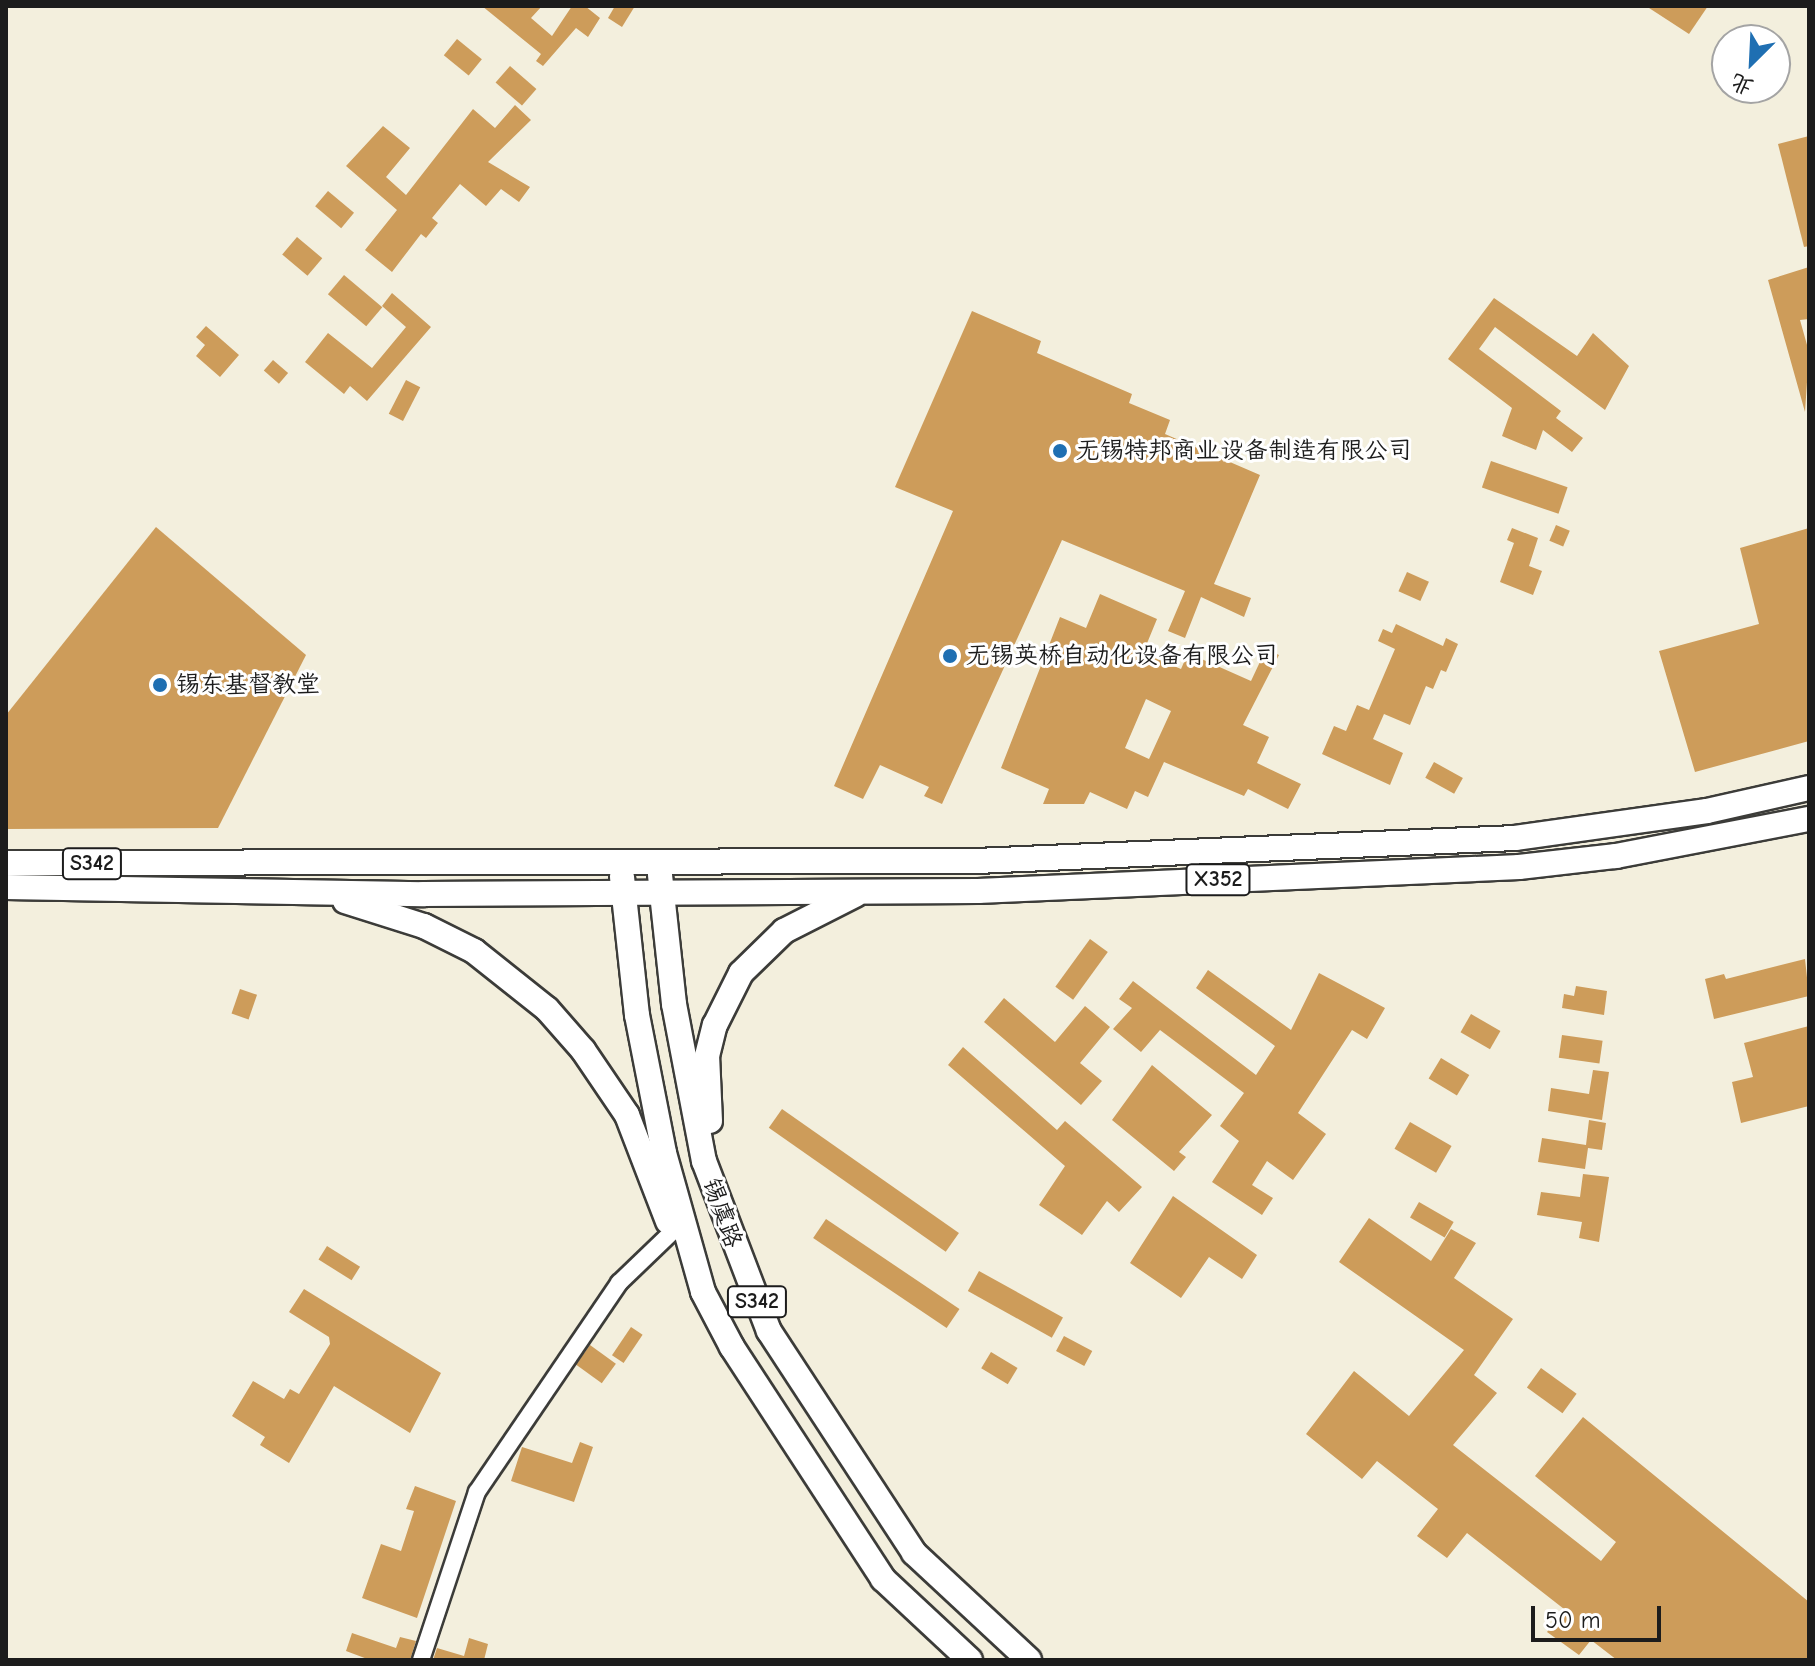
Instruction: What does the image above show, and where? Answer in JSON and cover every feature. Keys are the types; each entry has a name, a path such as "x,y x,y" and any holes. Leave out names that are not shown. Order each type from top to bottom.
{"main road":[{"name":"X352","path":"660,863 976,861 1515,838 1707,811 1809,788"},
{"name":"X352","path":"622,892 978,891 1519,867 1616,856 1809,819"},
{"name":"锡虞路","path":"622,862 622,892 637,1015 664,1153 703,1292 732,1347 883,1579 970,1660"},
{"name":"S342","path":"6,863 660,863"},
{"name":"锡虞路","path":"660,863 660,891 686,1080 704,1161 733,1244 769,1331 914,1553 1029,1660"},
{"name":"S342","path":"6,887 622,892"},
{"path":"308,891 424,926 474,951 547,1009 583,1050 627,1115 673,1231 703,1292"},
{"path":"733,1244 730,1201 706,1103 707,1056 715,1025 741,973 761,949 815,913 865,891"}],"street":[{"path":"421,1660 477,1492 619,1283 673,1231"}],"building":[{"path":"482,6 542,6 531,18 552,36 572,6 585,6 600,18 588,37 576,28 543,66 536,61 541,54"},
{"path":"615,6 635,6 622,27 608,18"},
{"path":"1646,6 1708,6 1689,34"},
{"path":"457,39 482,59 469,75 444,55"},
{"path":"510,66 536,89 522,106 496,83"},
{"path":"515,105 531,120 488,162 530,187 519,202 501,189 486,206 460,184 432,218 438,223 426,238 421,234 392,272 365,250 397,210 346,166 383,126 410,148 386,177 406,195 473,109 495,128"},
{"path":"1809,136 1809,246 1804,247 1778,144"},
{"path":"328,191 354,213 341,228 315,206"},
{"path":"297,237 322,258 307,276 282,255"},
{"path":"1809,267 1809,319 1800,320 1809,352 1805,412 1768,280"},
{"path":"344,275 382,307 366,326 328,294"},
{"path":"392,293 431,327 367,401 350,386 344,394 305,362 328,333 372,368 406,327 382,306"},
{"path":"1494,298 1577,356 1593,333 1629,366 1605,410 1495,327 1479,349 1561,411 1556,418 1583,438 1572,452 1543,430 1536,450 1502,436 1512,408 1448,359"},
{"name":"无锡特邦商业设备制造有限公司","path":"972,311 1041,341 1037,353 1132,394 1129,403 1170,420 1165,434 1260,475 1214,584 1251,598 1244,617 1201,597 1185,638 1168,631 1185,591 1062,540 942,804 924,796 929,787 880,765 863,799 834,786 953,511 895,487"},
{"path":"206,326 239,355 220,377 196,356 205,345 196,337"},
{"path":"273,360 288,373 279,384 264,371"},
{"path":"406,380 420,387 403,421 389,414"},
{"path":"1491,461 1568,487 1558,514 1482,487"},
{"path":"1556,525 1570,531 1563,547 1549,541"},
{"name":"锡东基督教堂","path":"156,527 306,655 218,828 6,829 6,715"},
{"path":"1512,528 1538,538 1529,566 1542,571 1533,595 1500,582 1514,543 1507,540"},
{"path":"1809,528 1809,741 1695,772 1659,651 1759,624 1740,548"},
{"path":"1407,572 1429,582 1420,601 1398,591"},
{"path":"1100,594 1157,619 1143,653 1181,669 1188,653 1251,681 1266,649 1279,655 1243,725 1269,737 1257,763 1301,784 1288,809 1248,789 1244,796 1164,762 1148,797 1135,791 1127,809 1090,792 1084,804 1043,804 1049,789 1001,768 1060,617 1086,628","holes":["1146,699 1171,711 1149,759 1125,748"]},
{"path":"1396,624 1443,646 1446,638 1458,644 1446,672 1441,670 1433,689 1426,686 1410,725 1384,714 1373,739 1403,753 1390,785 1322,754 1334,726 1346,731 1357,705 1369,710 1395,649 1378,641 1383,629 1392,633"},
{"path":"1434,762 1463,778 1454,794 1425,778"},
{"path":"1090,939 1108,952 1073,1000 1055,987"},
{"path":"1805,959 1809,996 1714,1019 1705,979 1724,974 1726,979"},
{"path":"1208,970 1291,1030 1319,973 1385,1008 1367,1039 1352,1030 1298,1113 1326,1134 1293,1180 1267,1161 1252,1185 1273,1198 1262,1215 1212,1182 1239,1141 1220,1126 1244,1093 1160,1030 1141,1052 1113,1029 1132,1008 1119,999 1133,981 1256,1075 1275,1046 1196,988"},
{"path":"1576,986 1607,991 1604,1015 1562,1008 1564,994 1574,996"},
{"path":"240,989 257,995 249,1019 232,1014"},
{"path":"1004,998 1055,1042 1085,1006 1110,1027 1080,1063 1102,1081 1081,1105 984,1022"},
{"path":"1471,1014 1500,1031 1490,1049 1460,1032"},
{"path":"1809,1026 1809,1106 1741,1123 1732,1082 1753,1077 1744,1043"},
{"path":"1562,1035 1603,1041 1599,1063 1559,1058"},
{"path":"963,1047 1057,1130 1065,1121 1142,1187 1119,1212 1107,1201 1082,1235 1039,1205 1065,1166 948,1065"},
{"path":"1441,1058 1469,1075 1457,1096 1429,1079"},
{"path":"1152,1065 1212,1115 1179,1152 1186,1157 1174,1171 1112,1120"},
{"path":"1593,1070 1609,1072 1602,1120 1548,1111 1551,1088 1589,1094"},
{"path":"782,1109 959,1233 946,1252 769,1128"},
{"path":"1589,1120 1606,1123 1602,1150 1588,1148 1585,1169 1538,1162 1542,1138 1586,1145"},
{"path":"1410,1122 1452,1146 1436,1173 1394,1149"},
{"path":"1583,1174 1609,1177 1599,1242 1579,1238 1582,1222 1537,1215 1541,1192 1580,1197"},
{"path":"1173,1196 1257,1255 1242,1279 1209,1257 1181,1298 1130,1263"},
{"path":"1419,1202 1454,1222 1445,1238 1410,1218"},
{"path":"1369,1218 1431,1261 1451,1229 1476,1243 1454,1278 1513,1319 1474,1375 1497,1393 1453,1445 1601,1561 1616,1542 1535,1476 1583,1417 1809,1602 1809,1660 1617,1660 1591,1640 1579,1655 1547,1632 1564,1609 1467,1533 1447,1558 1417,1536 1438,1509 1377,1461 1362,1479 1306,1434 1354,1371 1409,1416 1464,1350 1339,1262"},
{"path":"826,1219 959,1309 947,1328 813,1238"},
{"path":"327,1246 360,1267 352,1280 319,1260"},
{"path":"979,1271 1063,1318 1052,1338 968,1291"},
{"path":"304,1289 441,1373 410,1433 334,1386 289,1463 260,1445 265,1437 232,1416 253,1381 284,1399 290,1389 299,1394 330,1344 329,1337 289,1312"},
{"path":"631,1327 643,1335 624,1363 612,1355"},
{"path":"1064,1336 1092,1351 1084,1366 1056,1351"},
{"path":"590,1345 616,1364 602,1383 576,1364"},
{"path":"991,1352 1018,1368 1008,1384 981,1368"},
{"path":"1541,1368 1577,1394 1562,1413 1527,1387"},
{"path":"580,1442 593,1447 574,1502 511,1481 522,1447 572,1463"},
{"path":"415,1486 456,1501 417,1618 362,1598 381,1544 401,1551 414,1511 406,1509"},
{"path":"352,1633 396,1648 400,1637 416,1641 410,1660 370,1660 346,1651"},
{"path":"469,1638 488,1644 484,1660 433,1660 437,1648 464,1656"}],"place":[{"name":"无锡特邦商业设备制造有限公司","path":"1060,451"},
{"name":"无锡英桥自动化设备有限公司","path":"950,656"},
{"name":"锡东基督教堂","path":"160,685"}]}
